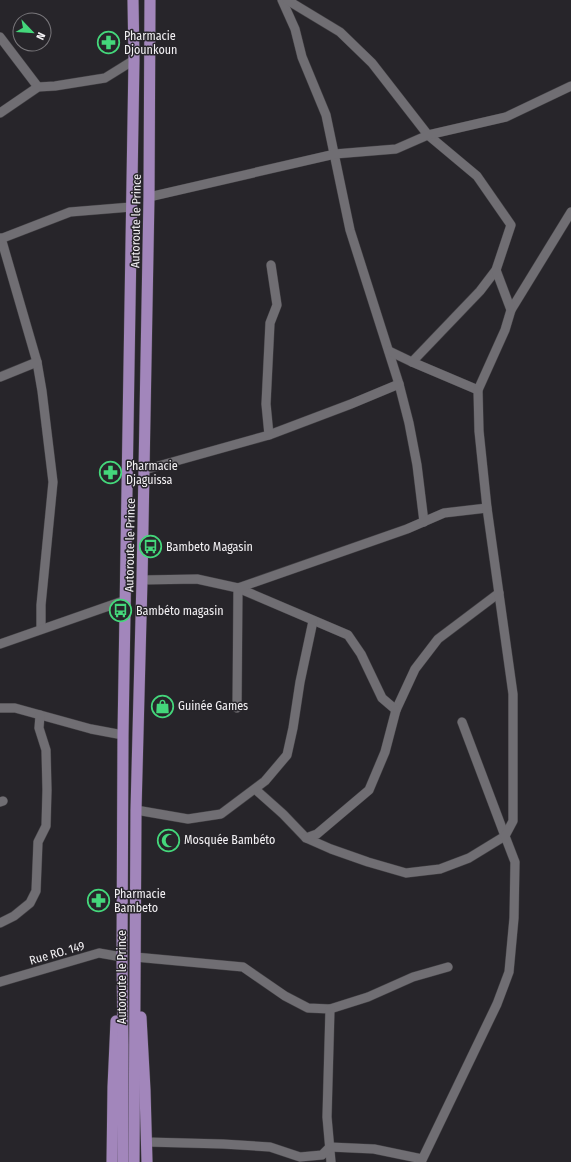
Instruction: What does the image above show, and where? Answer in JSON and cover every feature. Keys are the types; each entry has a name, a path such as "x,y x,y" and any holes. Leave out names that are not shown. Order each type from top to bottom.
{"main road":[{"name":"Autoroute le Prince","path":"123,1162 123,735 134,60 133,0"},
{"name":"Autoroute le Prince","path":"134,1162 136,810 150,197 150,0"},
{"path":"112,1162 113,1079 122,957"},
{"path":"135,957 142,1021 147,1142 146,1162"}],"street":[{"path":"282,0 295,29 302,57 326,115 350,230 389,351 409,423 418,466 424,522"},
{"path":"286,0 340,32 362,52 428,135 477,176 511,225 496,270 480,290 412,362"},
{"path":"0,38 38,87"},
{"path":"0,113 38,87 56,86 105,78 134,60"},
{"path":"150,197 335,154 396,149 428,135 506,117 571,86"},
{"path":"40,629 53,482 37,362 0,239 70,212 131,207"},
{"path":"255,789 283,814 306,838 331,849 368,862 406,873 440,869 469,858 505,836 513,821 514,694 487,508 479,431 478,390 505,330 511,310 571,212"},
{"path":"269,435 266,404 270,323 277,305 272,265"},
{"path":"496,270 511,310"},
{"path":"389,351 478,390"},
{"path":"0,377 37,362"},
{"path":"144,470 269,435 399,384"},
{"path":"238,588 408,529 444,513 487,508"},
{"path":"142,580 197,579 238,588 348,635 361,654 382,698 396,710"},
{"path":"237,708 238,588"},
{"path":"306,838 317,834 369,790 385,752 396,710 415,668 438,639 500,593"},
{"path":"0,644 126,600"},
{"path":"136,810 188,819 222,814 265,781 287,755 313,620"},
{"path":"0,708 15,708 91,729 123,735"},
{"path":"0,923 14,916 30,903 36,892 38,842 46,826 48,790 46,750 39,728 40,715"},
{"path":"147,1142 270,1147 300,1157 322,1155 330,1147 374,1149 421,1160 497,1004 509,972 514,918 515,862 462,722"},
{"name":"Rue RO. 149","path":"0,982 99,953 122,957"},
{"path":"135,957 243,967 284,996 308,1008 330,1009 368,997 413,977 448,967"},
{"path":"330,1009 327,1117 331,1162"}],"place":[{"name":"Pharmacie Djounkoun","path":"109,43"},
{"name":"Pharmacie Djaguissa","path":"110,473"},
{"name":"Bambeto Magasin","path":"150,547"},
{"name":"Bambéto magasin","path":"120,611"},
{"name":"Guinée Games","path":"163,706"},
{"name":"Mosquée Bambéto","path":"168,840"},
{"name":"Pharmacie Bambeto","path":"98,901"}]}
